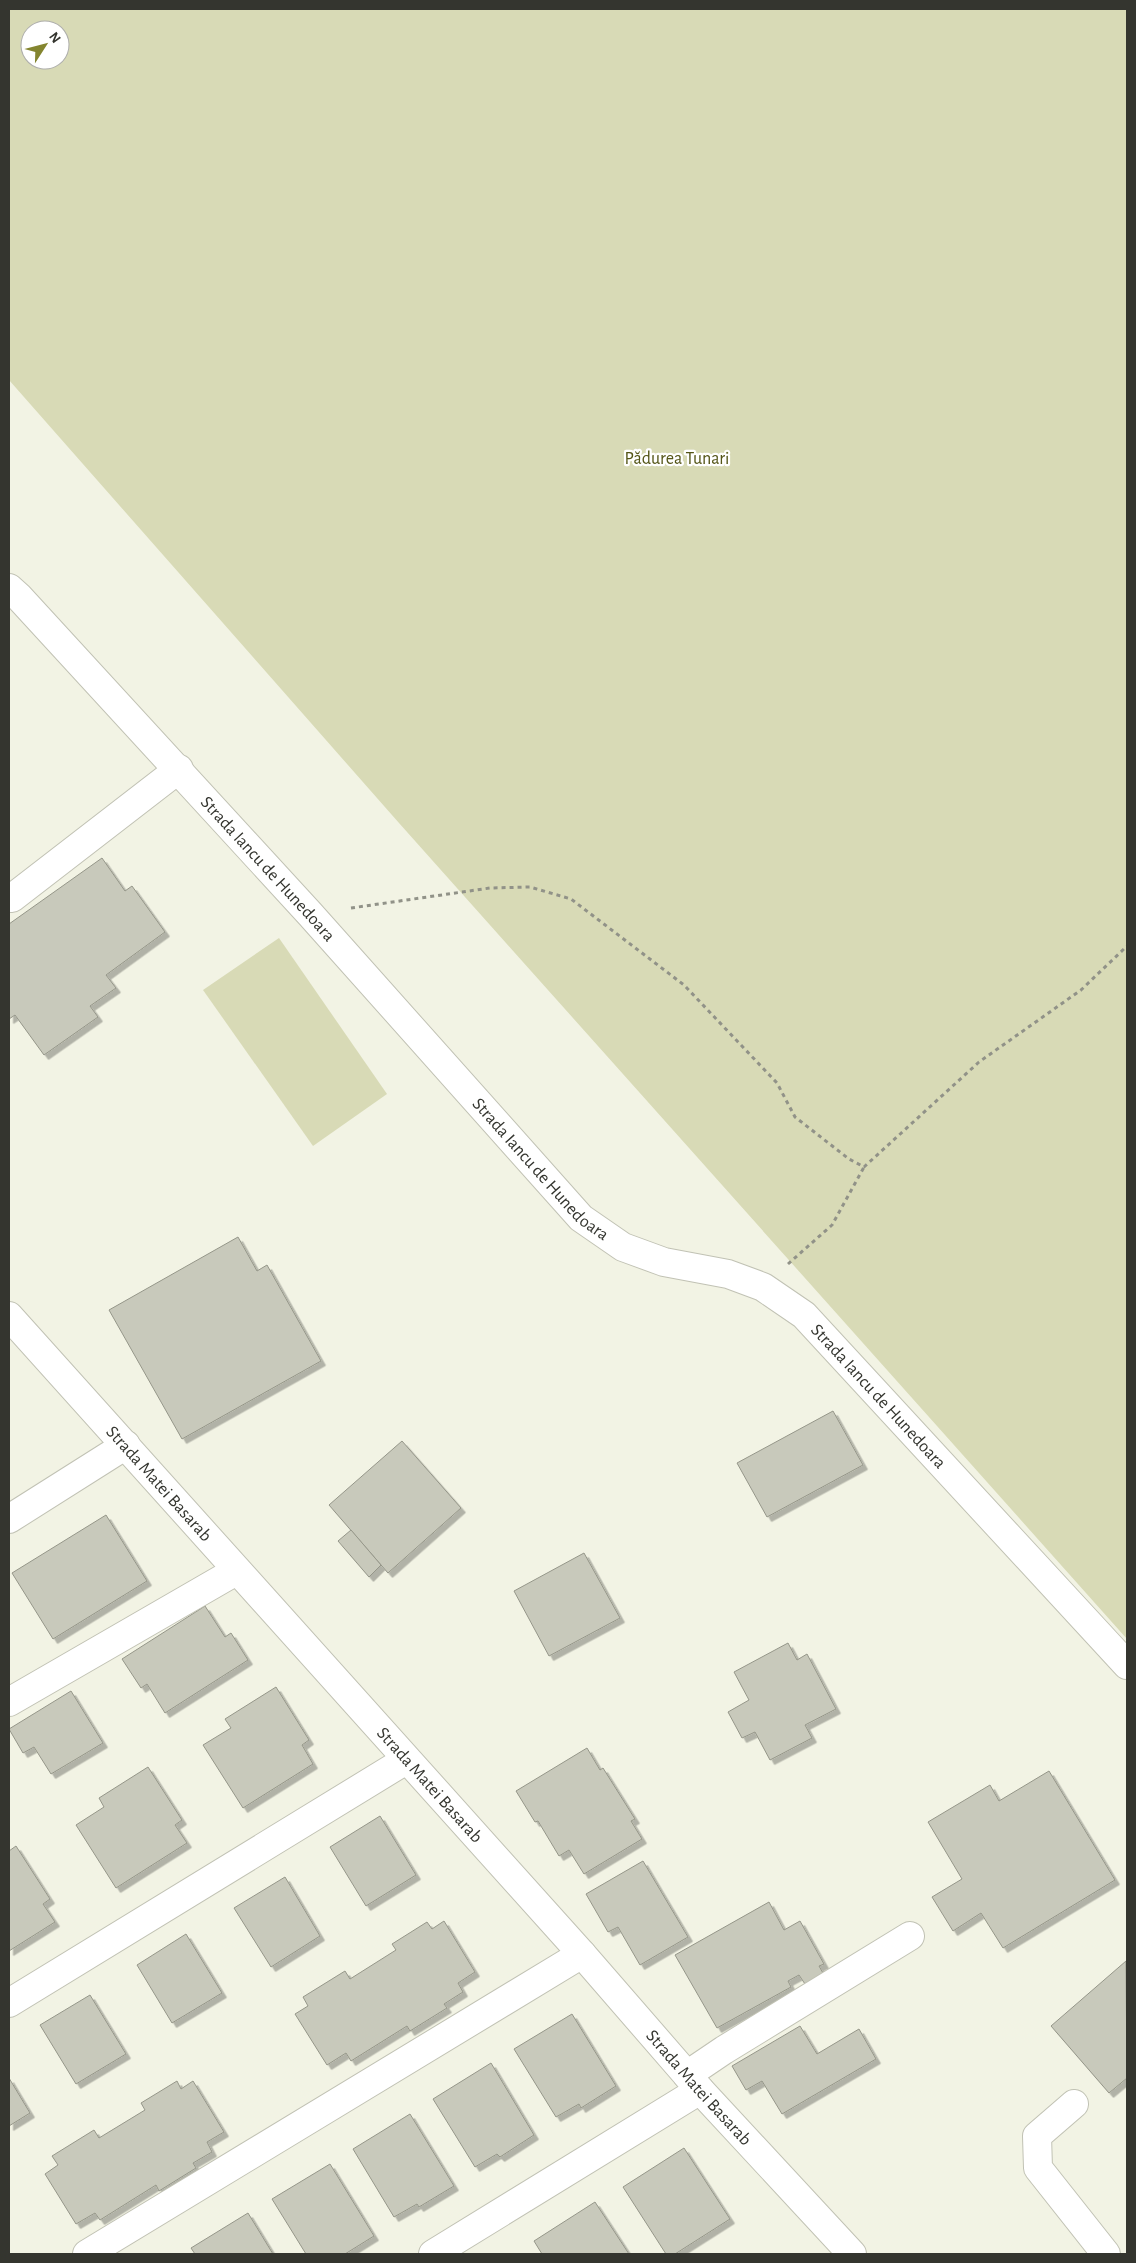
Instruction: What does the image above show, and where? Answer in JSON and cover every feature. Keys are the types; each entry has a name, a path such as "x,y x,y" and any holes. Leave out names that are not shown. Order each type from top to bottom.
{"street":[{"name":"Strada Iancu de Hunedoara","path":"9,588 180,770 581,1218 622,1247 664,1262 728,1274 763,1287 804,1315 1127,1665"},
{"path":"12,898 180,770"},
{"name":"Strada Matei Basarab","path":"9,1316 582,1954 694,2082 852,2254"},
{"path":"9,1519 126,1445"},
{"path":"9,1702 236,1570"},
{"path":"9,2003 406,1760"},
{"path":"433,2254 694,2082 724,2050 910,1936"},
{"path":"87,2254 582,1954"},
{"path":"1074,2104 1037,2136 1038,2168 1106,2254"}],"path":[{"path":"310,914 490,888 530,886 571,899 684,985 777,1083 795,1117 849,1159 864,1168"},
{"path":"763,1287 832,1225 864,1168 979,1062 1081,990 1127,946"}],"green space":[{"name":"Pădurea Tunari","path":"9,9 1127,9 1127,1639 399,823 9,380"},
{"path":"279,938 387,1094 313,1146 203,990"}],"building":[{"path":"102,858 125,891 132,886 165,932 106,975 116,988 90,1006 98,1017 44,1055 15,1015 9,1019 9,924"},
{"path":"238,1237 257,1271 267,1265 321,1361 182,1439 109,1310"},
{"path":"833,1411 863,1465 767,1517 737,1463"},
{"path":"402,1441 461,1508 388,1573 329,1505"},
{"path":"106,1515 147,1581 53,1639 12,1573"},
{"path":"351,1530 381,1565 369,1577 338,1541"},
{"path":"584,1553 620,1618 549,1656 514,1591"},
{"path":"205,1606 225,1637 231,1633 248,1660 165,1713 147,1684 141,1688 122,1659"},
{"path":"788,1643 797,1660 807,1654 836,1709 805,1725 812,1738 770,1760 755,1732 742,1738 728,1712 749,1700 734,1672"},
{"path":"276,1687 309,1740 302,1745 313,1764 243,1808 203,1745 231,1728 225,1719"},
{"path":"71,1691 103,1743 51,1774 34,1747 23,1753 9,1729"},
{"path":"587,1748 600,1770 603,1768 635,1819 631,1821 642,1839 584,1874 569,1850 559,1856 538,1821 535,1822 516,1791"},
{"path":"148,1767 182,1820 175,1825 187,1843 116,1888 76,1825 104,1807 99,1798"},
{"path":"1049,1771 1115,1880 1003,1948 981,1913 953,1931 932,1897 962,1879 928,1822 990,1785 999,1801"},
{"path":"380,1816 416,1875 366,1906 330,1847"},
{"path":"16,1846 50,1899 43,1904 55,1922 9,1951 9,1851"},
{"path":"643,1861 688,1937 640,1965 618,1927 608,1932 586,1894"},
{"path":"285,1877 320,1936 271,1967 234,1908"},
{"path":"769,1902 784,1930 800,1921 824,1964 819,1966 823,1973 805,1984 799,1975 788,1981 791,1987 717,2028 675,1955"},
{"path":"444,1921 475,1972 458,1983 463,1992 444,2004 447,2008 410,2031 407,2026 351,2061 346,2053 327,2065 295,2014 308,2006 303,1997 345,1971 350,1979 396,1950 392,1944 427,1922 432,1929"},
{"path":"186,1934 222,1993 172,2023 137,1965"},
{"path":"1126,1961 1127,2078 1109,2093 1051,2026"},
{"path":"90,1995 126,2054 76,2084 40,2025"},
{"path":"572,2014 616,2086 581,2108 579,2104 556,2117 514,2049"},
{"path":"800,2026 817,2054 859,2029 876,2059 782,2114 762,2081 746,2090 732,2066"},
{"path":"491,2063 534,2135 500,2157 497,2154 475,2167 433,2099"},
{"path":"9,2078 30,2113 9,2126"},
{"path":"177,2081 181,2089 193,2081 224,2132 207,2142 212,2152 193,2163 196,2168 159,2191 156,2185 100,2220 95,2213 76,2224 45,2174 58,2165 52,2156 94,2130 99,2138 145,2110 141,2103"},
{"path":"410,2114 454,2186 419,2207 417,2204 394,2217 353,2149"},
{"path":"684,2148 730,2219 675,2254 666,2254 623,2187"},
{"path":"330,2164 374,2236 345,2254 306,2254 272,2199"},
{"path":"595,2202 629,2254 542,2254 534,2241"},
{"path":"248,2213 273,2254 195,2254 191,2248"}]}
